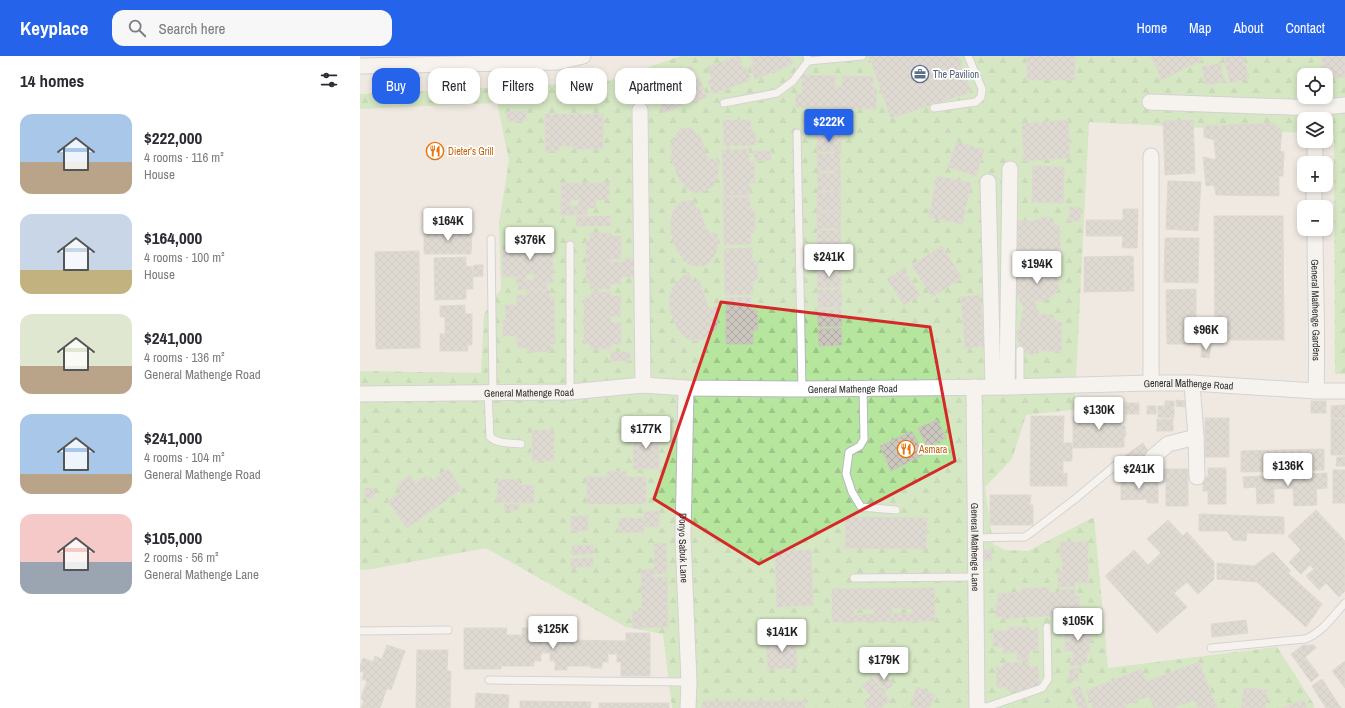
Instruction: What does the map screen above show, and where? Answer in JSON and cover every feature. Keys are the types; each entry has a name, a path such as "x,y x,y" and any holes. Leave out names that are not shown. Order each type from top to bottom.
{"street":[{"path":"360,66 558,62 583,56"},
{"path":"1150,102 1297,113"},
{"path":"1322,112 1345,105"},
{"path":"640,110 643,385"},
{"path":"1151,156 1151,383"},
{"path":"1007,386 1010,170"},
{"path":"988,182 1007,386"},
{"name":"General Mathenge Gardens","path":"1315,236 1318,348 1316,391"},
{"name":"General Mathenge Road","path":"360,394 570,392 643,385 686,388 802,389 1151,383 1192,383 1316,391 1345,391"},
{"path":"1192,383 1197,477"},
{"name":"General Mathenge Lane","path":"974,387 977,707"},
{"name":"Donyo Sabuk Lane","path":"686,388 683,538 689,682 688,708"},
{"path":"1147,467 1153,457 1168,444 1196,437"}],"lane":[{"path":"724,102 777,93 793,81 807,59 862,56"},
{"path":"934,108 976,102 981,97 982,89 968,56"},
{"path":"797,133 802,389"},
{"path":"491,240 490,437 494,441 498,442 522,444"},
{"path":"570,244 570,392"},
{"path":"1007,386 1020,350"},
{"path":"863,388 864,439 860,446 849,452 846,474 852,492 860,507 896,510"},
{"path":"976,538 1028,536 1076,499 1117,464"},
{"path":"854,578 976,577"},
{"path":"1211,648 1305,639 1312,636 1324,626 1345,603"},
{"path":"977,707 987,706 1042,688 1048,679 1047,627"},
{"path":"360,631 448,630"},
{"path":"489,680 689,682"}],"highlighted area":[{"path":"721,302 930,327 955,461 759,564 654,499"}],"green space":[{"path":"681,56 1345,56 1345,374 1335,374 1333,112 1297,112 1297,133 1089,122 1075,398 1079,409 1026,415 1012,459 985,487 993,544 1005,550 1028,551 1094,517 1108,668 1277,647 1313,703 1314,708 672,708 663,634 626,627 486,548 360,570 360,371 481,373 484,314 501,289 499,223 509,160 497,104 548,104 548,85 556,84 556,104 607,104 607,81 615,79 615,104 696,104 696,68 646,68"},
{"path":"480,88 488,88 488,103 480,104"},
{"path":"420,91 428,91 428,104 474,104 360,109 360,94 372,93 372,104 420,104"}],"building":[{"path":"738,56 743,68 746,67 751,80 713,94 708,81 712,79 707,67"},
{"path":"751,56 790,56 793,64 755,79 750,66 754,64"},
{"name":"The Pavilion","path":"869,56 958,56 971,92 891,118"},
{"path":"1027,56 1075,56 1075,80 1027,80"},
{"path":"1151,56 1197,56 1202,60 1162,80"},
{"path":"1243,56 1249,78 1230,83 1224,58"},
{"path":"1322,56 1345,56 1345,77 1333,78 1333,68 1323,68"},
{"path":"1220,63 1224,82 1205,85 1202,67"},
{"path":"802,75 835,76 835,87 842,87 842,76 873,77 873,89 877,89 876,109 795,107 796,94 802,94"},
{"path":"699,78 707,97 696,101 696,79"},
{"path":"661,104 683,104 675,107 675,109 664,113"},
{"path":"526,111 526,121 507,121 507,112"},
{"path":"817,113 841,113 841,132 817,132"},
{"path":"545,114 603,114 603,149 573,149 573,146 560,146 560,150 545,151"},
{"path":"723,120 750,120 751,133 756,133 756,145 724,146"},
{"path":"1068,120 1070,158 1024,161 1022,124"},
{"path":"1193,120 1195,173 1165,175 1163,121"},
{"path":"1274,123 1282,131 1280,151 1284,152 1283,176 1279,176 1279,196 1216,195 1214,185 1206,186 1203,157 1216,160 1214,140 1204,137 1204,126"},
{"path":"682,128 692,128 696,135 699,134 708,159 717,159 719,169 717,179 712,187 704,191 694,193 685,187 677,175 672,159 671,145 675,135"},
{"path":"817,134 841,134 841,151 817,152"},
{"path":"957,142 984,150 976,176 948,167"},
{"path":"749,149 749,162 754,162 755,183 749,183 750,195 724,196 722,150"},
{"path":"754,151 771,151 771,160 755,161"},
{"path":"840,153 840,171 818,171 817,154"},
{"path":"1033,166 1064,167 1063,203 1032,202"},
{"path":"817,173 840,173 841,191 818,191"},
{"path":"937,176 971,183 962,224 929,217"},
{"path":"1168,181 1201,182 1198,231 1166,229"},
{"path":"561,183 609,183 609,199 595,200 596,208 579,208 579,199 570,200 570,206 574,206 574,215 561,215"},
{"path":"840,192 841,210 817,211 817,193"},
{"path":"723,197 750,197 750,211 755,211 755,231 751,231 751,244 724,245"},
{"path":"682,201 693,201 696,209 699,208 708,233 717,233 718,243 716,253 711,261 703,266 693,266 684,261 676,248 671,231 671,218 675,208"},
{"path":"575,206 587,206 587,215 575,215"},
{"path":"1070,207 1081,208 1080,221 1069,221"},
{"path":"1123,209 1138,209 1137,248 1122,248 1123,236 1086,236 1086,220 1123,220"},
{"path":"840,211 841,228 817,229 817,212"},
{"path":"610,216 610,226 576,226 576,217"},
{"path":"1214,216 1283,216 1284,340 1215,340"},
{"path":"1044,217 1052,218 1055,225 1059,226 1061,252 1042,253 1043,265 1053,267 1057,275 1059,288 1052,297 1041,302 1035,300 1037,314 1053,315 1054,320 1062,323 1061,352 1036,350 1033,355 1025,352 1020,345 1017,336 1024,308 1017,295 1015,286 1015,275 1023,265 1022,258 1015,244 1016,221 1033,221"},
{"path":"840,230 841,247 817,248 817,231"},
{"path":"424,231 472,231 471,254 424,254"},
{"path":"547,232 547,241 552,240 553,283 547,283 547,289 518,290 518,277 503,277 502,246 516,246 516,237 525,237 525,233","holes":["525,244 532,244 532,250 525,251","526,274 533,274 534,280 526,281"]},
{"path":"590,233 611,233 611,236 621,236 621,259 611,259 611,262 624,262 624,259 636,259 636,277 621,277 621,284 610,284 610,289 590,289 590,282 586,282 586,241 590,241"},
{"path":"1165,238 1199,238 1198,283 1164,282"},
{"path":"942,246 962,278 932,297 912,265"},
{"path":"752,248 752,261 757,261 758,280 753,281 753,294 725,295 724,249"},
{"path":"841,250 841,267 818,268 818,251"},
{"path":"419,251 420,348 376,349 375,252"},
{"path":"1133,256 1134,291 1084,292 1084,257"},
{"path":"466,257 466,267 472,266 473,289 466,289 466,299 435,300 434,258"},
{"path":"474,265 483,265 483,276 473,277"},
{"path":"841,269 841,287 818,288 817,270"},
{"path":"903,269 920,295 904,305 887,279"},
{"path":"689,272 693,283 699,281 709,309 717,306 718,317 717,327 712,333 704,339 695,341 685,338 677,327 672,316 669,301 672,288"},
{"path":"841,289 842,307 818,308 818,290"},
{"path":"1196,289 1196,344 1167,344 1166,290"},
{"path":"550,290 550,297 554,297 555,344 550,344 551,351 528,352 528,348 517,348 517,336 503,336 503,320 506,319 505,305 517,305 517,295 528,295 528,291"},
{"path":"591,292 610,292 610,296 621,296 620,317 611,316 611,322 621,323 621,344 611,344 611,349 590,349 590,344 584,344 584,298 591,298"},
{"path":"980,295 984,346 965,348 961,297"},
{"path":"751,297 751,310 757,310 758,330 753,330 753,344 726,344 726,298"},
{"path":"465,305 465,314 472,314 472,345 467,345 468,351 440,351 440,334 445,334 445,317 440,317 440,306"},
{"path":"841,309 842,326 818,327 818,310"},
{"path":"841,328 842,345 819,346 818,329"},
{"path":"1202,343 1211,345 1209,358 1201,357"},
{"path":"611,352 630,352 630,361 611,361"},
{"path":"1176,400 1185,401 1185,407 1176,406"},
{"path":"1165,401 1174,401 1174,418 1158,417 1158,406 1165,406"},
{"path":"1311,401 1326,401 1326,413 1311,413"},
{"path":"1087,403 1123,404 1123,410 1087,409"},
{"path":"1126,403 1139,403 1139,414 1126,414"},
{"path":"1345,405 1345,418 1331,418 1331,406"},
{"path":"1147,406 1156,406 1156,414 1147,414"},
{"path":"1089,413 1121,413 1121,426 1125,426 1126,436 1124,436 1124,447 1073,448 1073,417 1089,417"},
{"path":"1031,416 1064,416 1063,443 1072,443 1072,461 1063,461 1063,474 1067,473 1067,486 1030,486"},
{"path":"1205,418 1229,418 1229,457 1205,457"},
{"path":"1157,419 1173,419 1173,431 1157,431"},
{"path":"1331,419 1345,419 1345,455 1331,455"},
{"path":"937,420 946,438 927,447 918,428"},
{"path":"532,430 554,430 553,461 532,461"},
{"path":"634,430 659,431 659,469 633,469"},
{"path":"912,431 923,455 891,471 880,446"},
{"path":"1143,443 1150,454 1130,468 1123,457"},
{"path":"1324,449 1324,470 1241,472 1241,451"},
{"path":"1337,457 1345,457 1345,466 1336,466"},
{"path":"1208,468 1226,468 1226,504 1208,504 1208,491 1203,491 1203,477 1208,477"},
{"path":"448,469 462,489 407,528 388,501 402,491 397,484 410,475 416,483 426,476 430,482"},
{"path":"1160,469 1188,469 1188,506 1166,506 1166,482 1160,482"},
{"path":"1333,470 1345,470 1345,503 1333,503"},
{"path":"626,471 626,477 646,477 646,504 587,504 587,477 607,477 607,472"},
{"path":"1327,473 1327,488 1316,489 1317,505 1294,506 1293,488 1274,489 1274,503 1257,504 1256,487 1244,488 1243,477"},
{"path":"1121,478 1147,478 1147,483 1158,482 1158,503 1147,503 1147,499 1121,500"},
{"path":"498,479 519,480 519,485 534,485 534,503 497,502"},
{"path":"365,488 374,488 374,498 365,498"},
{"path":"990,495 1031,495 1030,505 1033,505 1033,525 990,525"},
{"path":"504,504 519,505 519,510 504,510"},
{"path":"1316,510 1345,541 1345,591 1339,597 1326,583 1319,590 1306,576 1314,569 1310,565 1301,574 1289,562 1301,550 1288,536"},
{"path":"659,511 659,527 644,527 644,512"},
{"path":"1199,514 1284,517 1284,534 1247,533 1246,541 1233,540 1227,531 1199,531"},
{"path":"571,516 588,516 588,531 571,531"},
{"path":"846,517 927,518 926,549 845,548"},
{"path":"618,518 644,518 644,532 619,533"},
{"path":"1168,520 1183,536 1187,532 1214,562 1214,579 1198,594 1187,582 1174,593 1187,607 1157,633 1105,576 1134,550 1148,565 1161,553 1147,539"},
{"path":"1060,542 1088,542 1088,583 1075,583 1075,587 1058,587 1058,572 1062,572"},
{"path":"666,543 667,574 655,574 654,544"},
{"path":"593,545 593,554 572,555 572,546"},
{"path":"811,550 813,605 777,607 775,551"},
{"path":"984,550 992,550 992,561 984,561"},
{"path":"1273,552 1291,571 1288,573 1322,604 1306,627 1257,582 1217,579 1217,563 1254,566"},
{"path":"593,558 593,566 571,568 571,559"},
{"path":"654,569 654,578 667,577 668,627 633,628 632,611 642,611 641,570"},
{"path":"1049,587 1049,593 1075,589 1075,596 1079,596 1080,612 1074,614 1002,619 1002,616 996,617 995,605 998,605 998,594 1021,592 1021,589"},
{"path":"934,588 935,621 832,622 832,589","holes":["892,608 912,609 912,614 892,613","854,609 874,609 874,614 854,615"]},
{"path":"1246,620 1248,633 1212,637 1211,624"},
{"path":"1065,622 1086,622 1087,630 1090,630 1090,653 1087,653 1087,662 1082,666 1070,666 1070,660 1073,659 1073,651 1065,651"},
{"path":"1008,627 1029,627 1029,630 1038,630 1038,651 1029,650 1029,660 1017,660 1017,653 1003,653 1003,647 993,646 994,631 1008,631"},
{"path":"464,628 507,628 506,635 522,635 522,628 567,628 567,640 626,641 626,633 650,633 650,676 621,676 621,662 617,662 617,654 608,654 608,662 602,662 602,668 591,668 591,666 567,666 567,670 555,670 555,661 550,661 550,653 541,653 541,661 534,661 534,666 501,666 501,669 464,669"},
{"path":"796,637 797,668 768,669 766,638"},
{"path":"387,645 405,651 391,690 387,688 380,708 361,708 364,701 361,698 367,681 362,679 364,673 360,671 363,658 373,662 375,656 382,659"},
{"path":"1303,645 1314,645 1316,648 1305,657 1319,675 1311,682 1291,654"},
{"path":"417,650 448,650 447,671 451,671 450,708 416,708"},
{"path":"1345,661 1345,688 1332,671"},
{"path":"1029,662 1029,667 1038,667 1039,687 1030,687 1030,690 1007,691 1007,687 997,687 996,667 1003,667 1003,663"},
{"path":"1199,662 1217,708 1198,708 1195,700 1173,708 1154,708 1149,696 1125,705 1126,708 1093,708 1086,691 1141,669 1146,682"},
{"path":"1079,668 1078,681 1069,681 1069,669"},
{"path":"883,671 893,685 885,691 875,678"},
{"path":"872,677 890,701 881,708 868,708 863,702 871,696 862,685"},
{"path":"1322,679 1341,708 1326,708 1312,686"},
{"path":"1080,686 1088,708 1079,708 1071,690"},
{"path":"917,687 935,695 929,708 917,708 910,705"},
{"path":"1244,688 1267,690 1265,708 1241,708"},
{"path":"476,693 509,695 508,708 475,708"},
{"path":"1304,700 1307,708 1282,708"},
{"path":"520,701 591,702 590,708 520,708"},
{"path":"703,701 805,701 805,708 702,708"},
{"path":"599,703 669,703 669,708 599,708"}],"place":[{"name":"The Pavilion","path":"920,74"},
{"name":"Dieter's Grill","path":"435,151"},
{"name":"Asmara","path":"906,449"}]}
